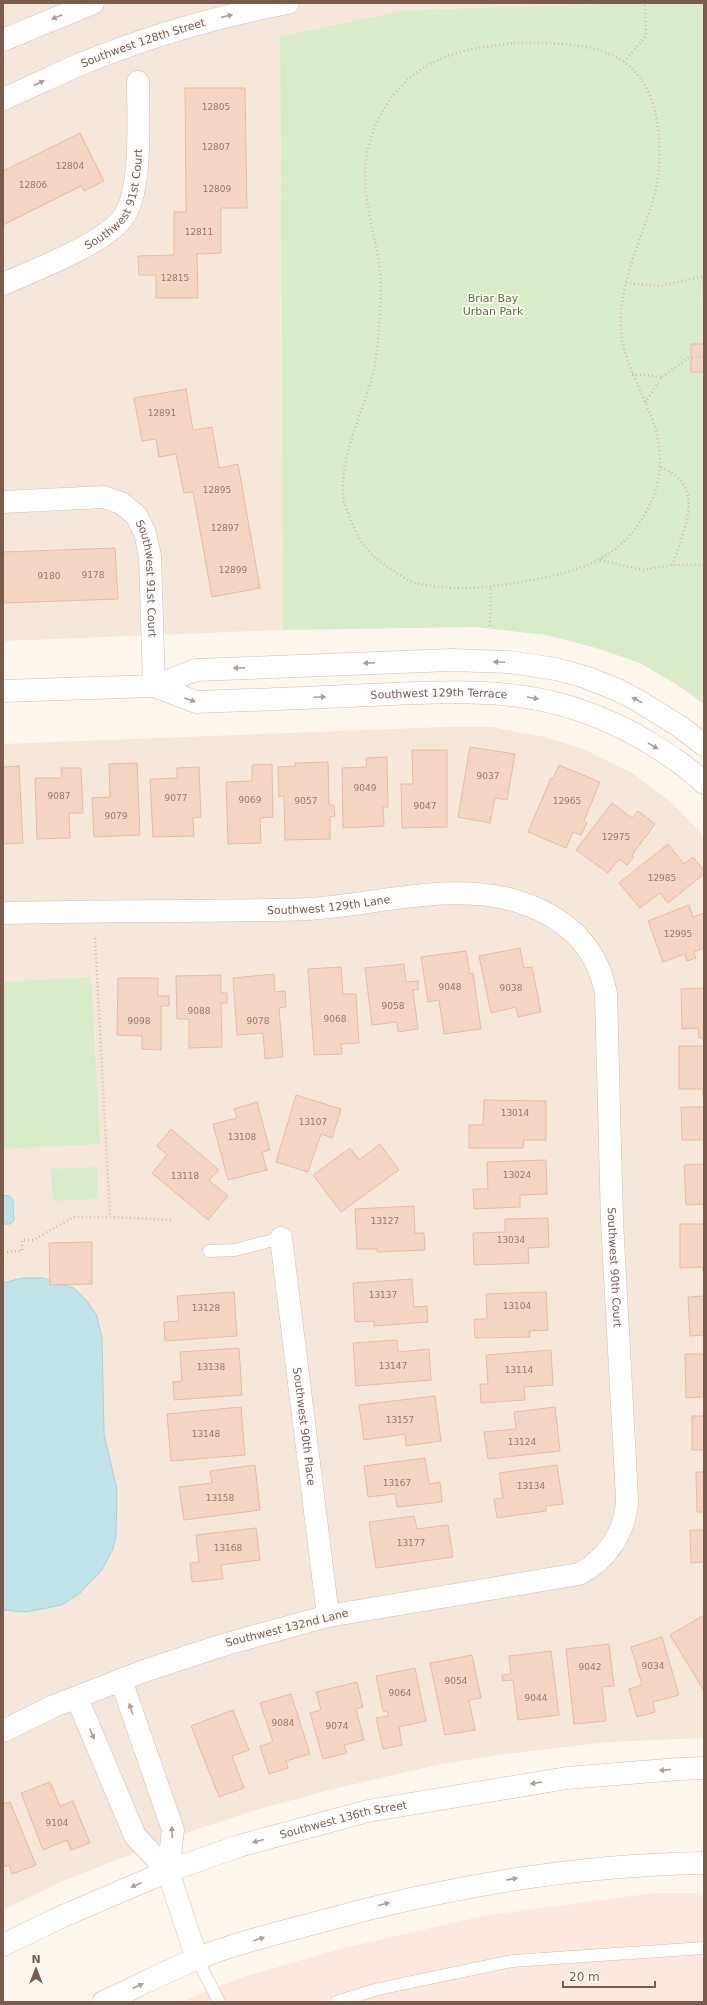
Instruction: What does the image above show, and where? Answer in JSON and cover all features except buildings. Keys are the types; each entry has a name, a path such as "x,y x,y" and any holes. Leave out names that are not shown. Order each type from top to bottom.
{"street":[{"path":"3,40 93,3"},
{"name":"Southwest 128th Street","path":"3,99 82,64 150,40 220,18 288,3"},
{"name":"Southwest 91st Court","path":"3,284 100,237 124,216 135,186 138,82"},
{"name":"Southwest 91st Court","path":"3,502 104,497 121,502 136,515 145,533 150,556 154,686"},
{"name":"Southwest 129th Terrace","path":"3,691 154,686 196,670 451,660 509,662 556,669 585,677 618,690 679,726 704,745"},
{"name":"Southwest 129th Terrace","path":"154,686 196,702 469,692 528,697 576,709 620,726 677,761 704,783"},
{"name":"Southwest 129th Lane","path":"3,913 282,910 340,906 445,893 472,893 488,895 512,900 534,907 568,926 581,939 593,956 601,971 606,994"},
{"name":"Southwest 90th Court","path":"606,994 612,1221 627,1498 625,1519 616,1538"},
{"name":"Southwest 90th Place","path":"281,1238 328,1616"},
{"name":"Southwest 132nd Lane","path":"3,1730 54,1706 121,1680 223,1644 328,1616 579,1574 591,1568 600,1560 616,1538"},
{"path":"121,1680 173,1830 168,1871"},
{"path":"77,1698 135,1836 168,1871 197,1958"},
{"name":"Southwest 136th Street","path":"3,1945 61,1917 168,1871 239,1846 368,1811 567,1778 679,1768 704,1768"},
{"path":"103,2002 197,1958 266,1936 388,1903 512,1879 574,1871 704,1863"}],"lane":[{"path":"209,1251 235,1250 281,1238"},
{"path":"336,2002 378,1989 512,1960 704,1948"},
{"path":"197,1958 219,2002"}],"path":[{"path":"624,62 646,36 645,3"},
{"path":"514,43 592,47 624,62 637,73 649,94 655,109 660,151 659,170 656,189 626,282 621,314 621,337 632,374 656,433 661,468 655,495 645,516 619,547 599,560 572,572 522,582 458,588 412,582 374,558 357,537 342,498 346,463 358,415 374,370 379,326 381,280 365,186 365,161 377,121 406,82 420,70 455,54 492,45 514,43"},
{"path":"626,282 661,286 704,276 704,299"},
{"path":"644,404 662,377 688,358 704,356"},
{"path":"632,374 662,377"},
{"path":"661,468 672,472 680,480 687,490 689,502 681,541 672,565"},
{"path":"599,560 643,570 672,565 704,565"},
{"path":"490,626 491,586"},
{"path":"95,936 110,1217"},
{"path":"3,1252 22,1251 22,1240 33,1240 74,1217 172,1220"}],"shaded area":[{"path":"3,3 634,3 407,10 280,36 283,630 3,641"},
{"path":"444,727 492,727 544,737 581,748 632,773 672,803 704,836 704,1738 608,1742 498,1755 441,1764 333,1789 256,1810 186,1833 65,1880 3,1910 3,744"},
{"path":"654,1893 704,1893 704,2002 180,2002 243,1977 344,1948 483,1916"}],"green space":[{"name":"Briar Bay Urban Park","path":"634,3 704,3 704,704 682,688 640,663 593,647 546,635 476,627 283,630 280,36 407,10"},
{"path":"91,977 100,1144 3,1149 3,982"},
{"path":"97,1167 98,1199 53,1201 51,1169"}],"water":[{"path":"3,1195 10,1196 13,1200 14,1221 10,1224 3,1224"},
{"path":"22,1278 43,1278 74,1288 86,1300 96,1314 102,1337 104,1434 117,1490 116,1537 112,1551 102,1570 80,1593 62,1605 26,1612 3,1610 3,1283"}]}
